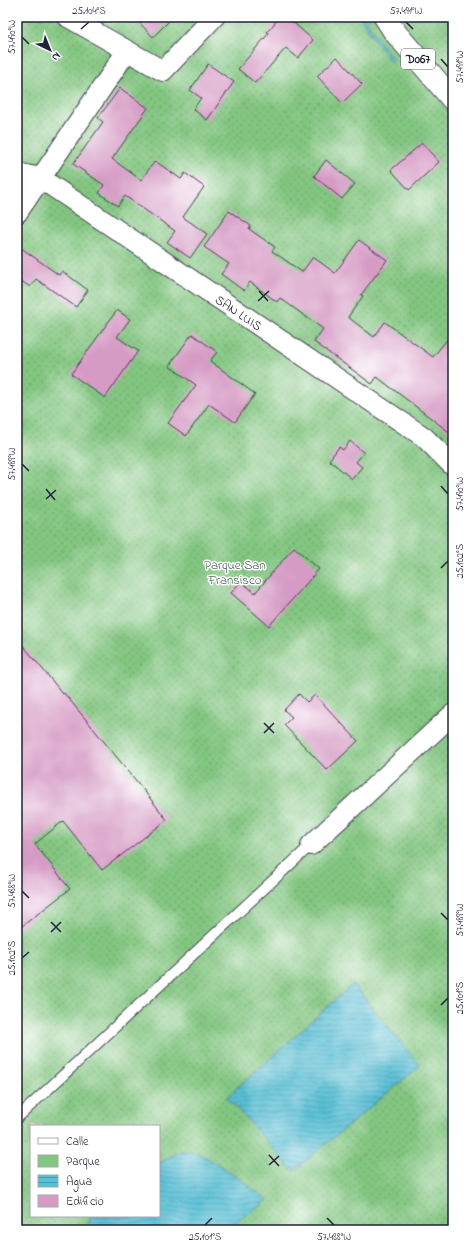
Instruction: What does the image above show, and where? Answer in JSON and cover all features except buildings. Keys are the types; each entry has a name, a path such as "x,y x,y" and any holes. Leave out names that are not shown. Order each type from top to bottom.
{"main road":[{"name":"D067","path":"385,17 394,31 453,100"}],"street":[{"path":"68,17 123,57 163,71 214,17"},
{"path":"17,213 123,57"},
{"name":"SAN LUIS","path":"17,173 40,178 424,437 453,466"},
{"path":"311,845 453,714"}],"lane":[{"path":"17,1118 311,845"}],"green space":[{"name":"Parque San Fransisco","path":"17,17 453,17 453,1230 17,1230"}],"water":[{"path":"360,17 364,17 381,44 393,59 391,62 378,45"},
{"path":"353,984 420,1066 293,1171 227,1097"},
{"path":"180,1151 198,1153 226,1169 268,1200 224,1230 88,1230 87,1228 91,1217 160,1217 160,1162"}]}
